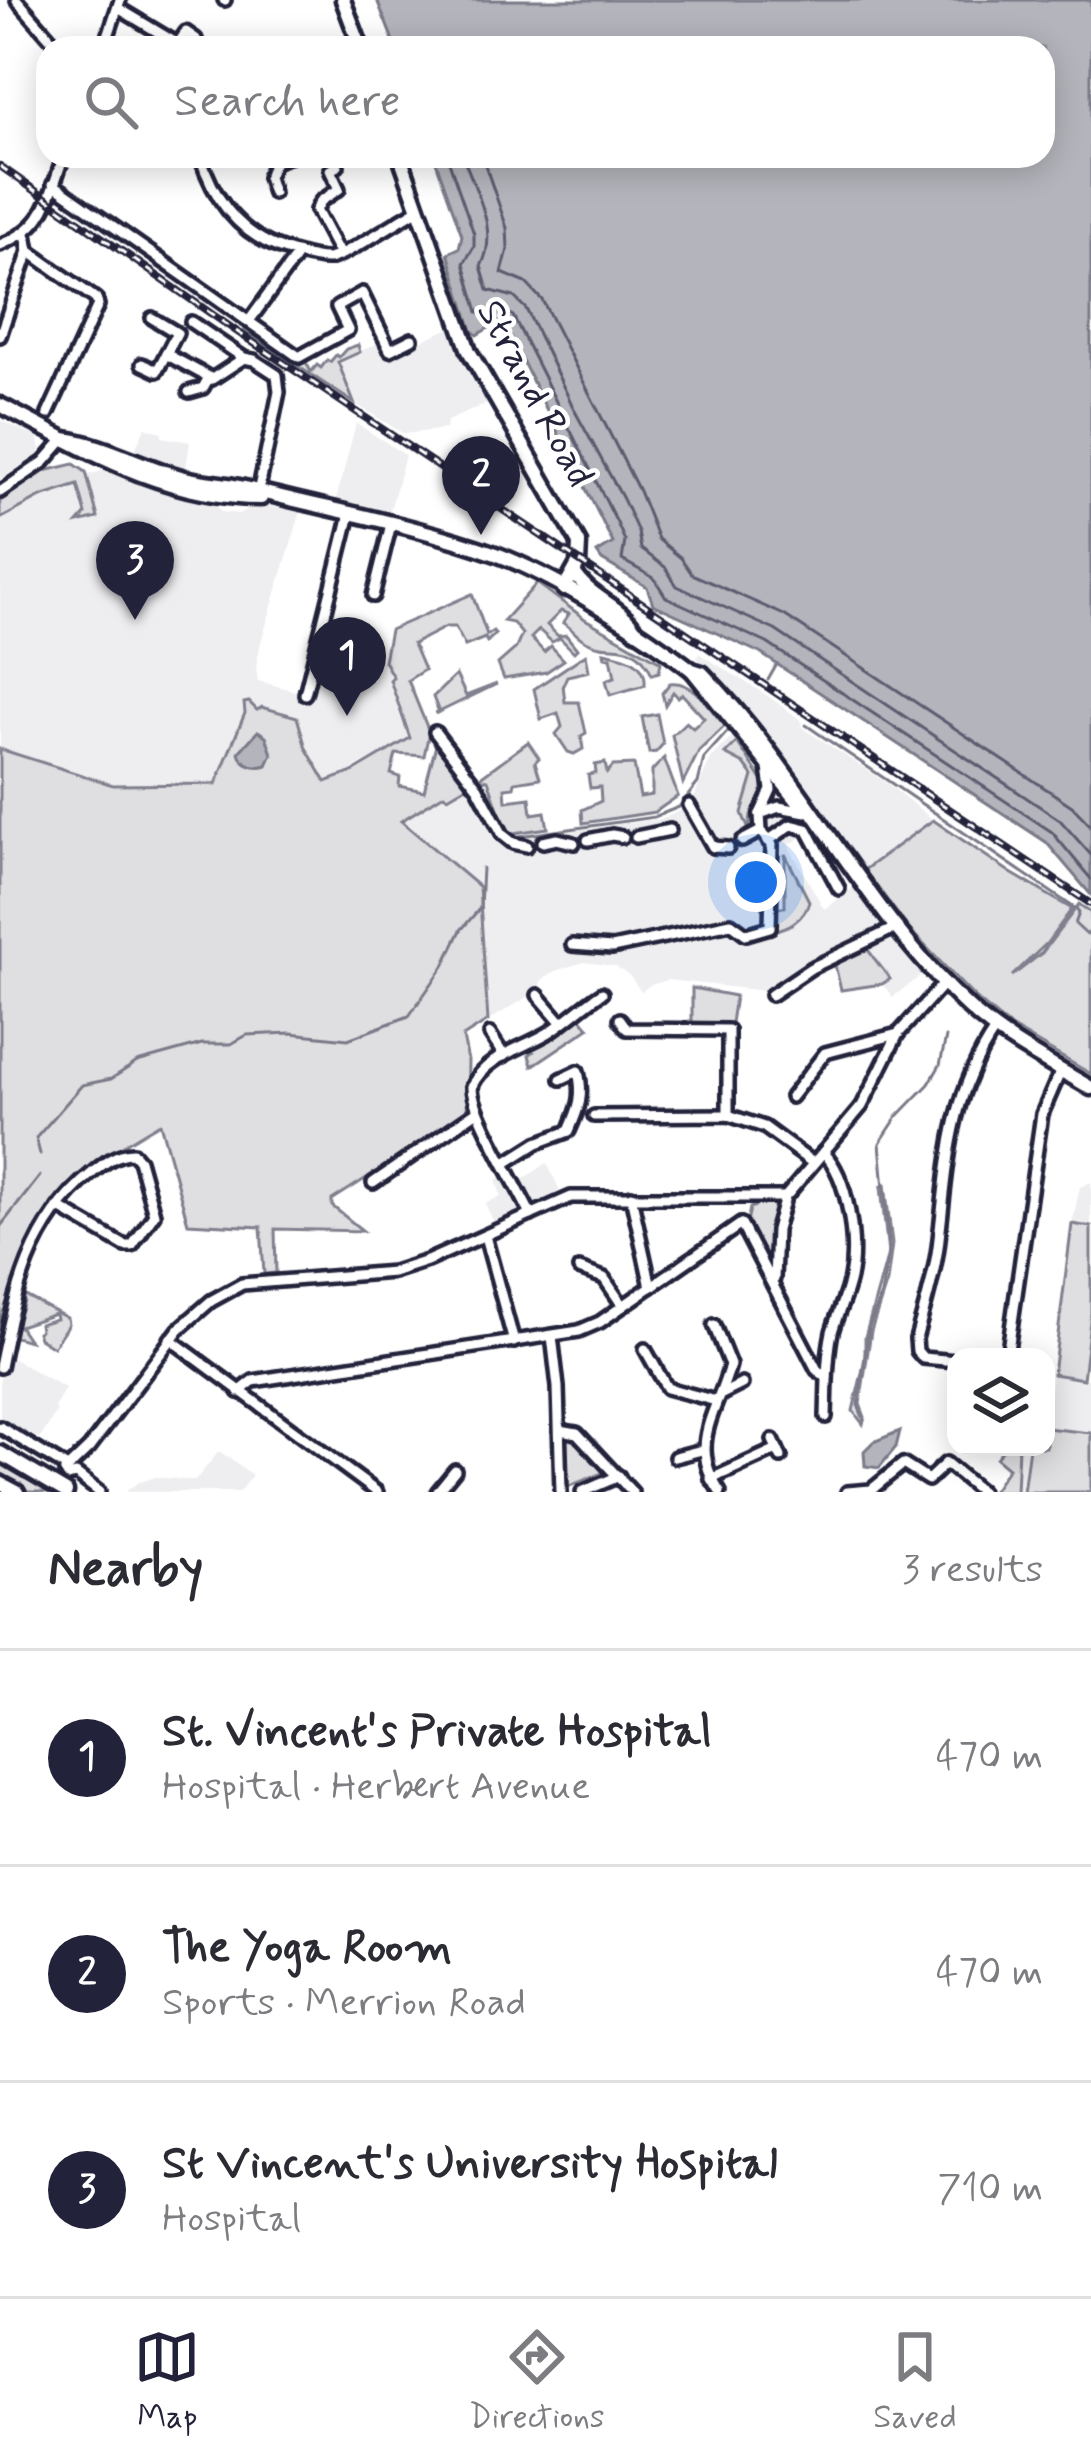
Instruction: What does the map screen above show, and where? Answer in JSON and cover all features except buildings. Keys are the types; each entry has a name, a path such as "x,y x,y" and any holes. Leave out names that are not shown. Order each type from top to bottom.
{"main road":[{"path":"343,0 356,36"},
{"name":"Strand Road","path":"404,168 478,368 579,543 574,572"},
{"path":"0,405 123,464 350,514 491,552 564,589 692,670 792,790"},
{"path":"564,589 574,572 626,614 637,632"},
{"path":"692,670 715,686 944,983 995,1030 1091,1088"},
{"path":"0,1453 66,1492"},
{"path":"0,1484 17,1492"}],"street":[{"path":"17,0 48,36"},
{"path":"108,36 119,4 166,36"},
{"path":"0,244 26,234 38,221 59,168"},
{"path":"205,168 241,226 263,243 298,254 328,259 418,209"},
{"path":"270,168 273,193"},
{"path":"334,168 330,170 339,189 316,210 339,253"},
{"path":"53,184 299,357 348,330 338,307 362,293 390,350 412,339"},
{"path":"0,335 29,251 26,234"},
{"path":"29,251 96,298 98,305 48,414"},
{"path":"249,321 298,254"},
{"path":"142,364 157,371 177,333 152,318"},
{"path":"191,322 278,375 263,495"},
{"path":"166,354 208,379"},
{"path":"189,392 203,388 208,379 244,358"},
{"path":"0,492 55,454 64,439"},
{"path":"305,694 350,514"},
{"path":"374,596 391,524"},
{"path":"434,731 478,788 503,835 527,846"},
{"path":"572,945 612,948 731,923 746,934 767,929 772,924 772,845 764,836 760,814 771,790 767,765"},
{"path":"760,814 792,790"},
{"path":"689,805 712,847 728,848"},
{"path":"760,814 778,807 810,814"},
{"path":"636,837 699,822"},
{"path":"742,841 791,825 807,830 839,889"},
{"path":"588,840 623,837"},
{"path":"543,842 574,843"},
{"path":"771,995 811,968 897,927"},
{"path":"774,1285 776,1230 785,1198 862,1106 898,1034 944,983"},
{"path":"538,995 562,1023"},
{"path":"530,1215 507,1162 476,1112 470,1093 474,1078 562,1023 596,995"},
{"path":"620,1019 626,1029 728,1030 728,1115"},
{"path":"947,1359 923,1358 916,1339 937,1253 959,1097 995,1030"},
{"path":"490,1034 504,1056"},
{"path":"790,1097 825,1053 898,1034"},
{"path":"1008,1348 1042,1114 1061,1070"},
{"path":"507,1162 569,1131 583,1098 582,1086 578,1071 561,1078"},
{"path":"373,1183 476,1112"},
{"path":"594,1116 728,1115 764,1127 813,1163"},
{"path":"0,1367 8,1319 36,1239 58,1208 98,1168 128,1152 137,1156 154,1214 132,1246 124,1246 58,1208"},
{"path":"823,1152 831,1160 843,1194 851,1257 850,1278 832,1332 826,1417"},
{"path":"631,1196 651,1287"},
{"path":"51,1483 71,1470 170,1339 211,1301 242,1284 393,1272 571,1197 785,1198"},
{"path":"746,1197 741,1224 817,1370 827,1377"},
{"path":"239,1392 254,1381 552,1336 600,1322 741,1224"},
{"path":"485,1236 514,1342"},
{"path":"579,1269 604,1278 623,1306"},
{"path":"713,1326 729,1356 702,1450 720,1492"},
{"path":"552,1336 561,1492"},
{"path":"170,1339 377,1492"},
{"path":"645,1349 667,1388 719,1398 742,1384"},
{"path":"0,1427 99,1492"},
{"path":"560,1430 577,1433 632,1492"},
{"path":"711,1479 777,1449"},
{"path":"675,1457 702,1450"},
{"path":"847,1492 872,1491 901,1465 928,1480 946,1463 981,1492"},
{"path":"437,1492 455,1469"},
{"path":"582,1492 619,1476"}],"shaded area":[{"path":"249,325 306,362 311,372 358,345 360,352 338,362 354,403 244,331"},
{"path":"454,326 482,395 491,402 447,421 446,429 404,434 354,403 338,361 381,342 388,356"},
{"path":"0,420 37,437 40,449 37,456 0,479"},
{"path":"356,423 405,455 389,514 336,500"},
{"path":"145,427 162,432 162,437 190,442 186,467 133,454"},
{"path":"69,464 88,475 105,470 152,488 213,500 221,512 239,514 259,505 301,511 261,642 258,681 311,695 323,647 387,662 411,738 326,782 306,748 297,718 256,710 249,702 216,784 113,785 0,749 0,501 45,471"},
{"path":"74,464 86,472 98,518 78,523 86,514 78,485 41,497 0,519 0,501 45,471"},
{"path":"537,583 585,619 661,662 659,672 652,674 630,650 583,639 563,623 569,614 561,611 547,625 558,636 566,635 577,649 574,652 560,638 552,642 539,630 531,638 544,652 551,646 564,660 546,672 504,679 498,664 516,648 522,634 513,623 503,621"},
{"path":"472,594 487,635 495,634 487,642 485,638 465,646 455,627 446,627 413,644 424,670 408,680 429,732 424,756 396,754 391,774 400,777 399,786 424,791 437,741 470,784 401,821 479,887 488,1021 463,1037 468,1061 467,1114 332,1200 332,1206 363,1231 275,1229 276,1273 264,1274 261,1227 188,1223 160,1123 91,1168 56,1203 28,1247 0,1327 0,749 113,785 216,784 245,713 244,703 249,702 257,710 262,707 297,717 306,748 326,782 353,772 410,738 384,661 390,630"},
{"path":"604,652 638,665 645,685 610,695 606,680 615,677 611,657"},
{"path":"586,654 589,671 567,676 563,685 565,702 579,702 586,733 581,736 583,749 574,754 556,734 562,727 558,713 541,719 534,689"},
{"path":"700,654 765,694 801,720 803,728 933,820 864,870 747,713 697,658"},
{"path":"456,675 466,696 497,684 435,714 433,697"},
{"path":"670,683 694,691 725,726 699,751 683,783 672,735 686,722 693,728 704,718 682,694 678,697 673,692 665,705 662,693"},
{"path":"657,714 663,744 649,753 642,717"},
{"path":"733,736 764,778 765,791 755,809 765,818 791,813 814,830 788,845 824,909 854,887 884,925 882,929 793,975 787,973 765,991 668,980 641,992 615,966 584,962 555,971 542,980 536,992 488,1021 479,887 400,821 476,774 507,834 513,837 662,819 693,800 711,758"},
{"path":"528,742 539,758 535,762 540,778 505,788 506,801 530,798 532,814 545,812 548,828 507,834 488,780 479,778"},
{"path":"737,742 766,786 749,830 742,813 753,776 744,764 725,754"},
{"path":"664,758 678,796 655,812 583,823 582,810 601,801 600,787 590,788 588,775 596,773 595,765 605,763 607,773 613,766 634,765 640,797 652,795 652,771"},
{"path":"933,820 1072,909 1047,943 1012,976 1042,953 1079,904 1091,913 1091,1074 1007,1025 974,997 909,929 864,870"},
{"path":"785,854 809,901 794,922 770,932 775,908 785,907"},
{"path":"892,934 923,974 893,997 882,984 889,978 865,946"},
{"path":"865,946 890,979 841,990 834,961"},
{"path":"692,988 735,996 731,1023 692,1024"},
{"path":"578,1015 589,1028 532,1066 529,1055 533,1052 524,1048 550,1037"},
{"path":"547,1163 560,1191 531,1205 521,1181"},
{"path":"505,1176 522,1209 494,1222 485,1204 501,1196 496,1180"},
{"path":"1091,1182 1091,1313 1083,1378 1091,1380 1091,1492 1016,1492 1016,1456 1055,1456 1055,1353 1080,1187"},
{"path":"885,1184 892,1244 887,1282 871,1331 860,1404 863,1424 853,1411 865,1360 865,1337 888,1254 881,1187"},
{"path":"767,1201 779,1208 772,1277 746,1227 750,1208"},
{"path":"1072,1224 1091,1227 1091,1313 1083,1379 1055,1374"},
{"path":"25,1285 24,1295 67,1318 53,1347 37,1332 39,1324 56,1319 55,1314 19,1326 29,1341 8,1335 24,1301 18,1295"},
{"path":"8,1356 65,1388 40,1439 0,1417 0,1377"},
{"path":"1055,1429 1091,1433 1091,1492 1023,1492 1028,1456 1055,1456"},
{"path":"572,1433 607,1468 567,1487 563,1485 563,1438"},
{"path":"219,1451 252,1475 239,1492 125,1492 156,1477 195,1481"},
{"path":"1018,1456 1016,1492 992,1492 1008,1468 996,1458"},
{"path":"6,1460 58,1492 29,1492 0,1477 0,1463"}],"water":[{"path":"377,0 1091,0 1091,895 1046,842 760,653 653,604 647,587 602,560 597,553 613,543 502,320 477,335 472,331 448,253 459,248 462,235 438,168 1055,168 1055,36 391,36"},
{"path":"258,731 266,736 272,754 267,765 246,763 239,752"},
{"path":"900,1431 896,1447 879,1468 865,1466 864,1451 873,1442"}],"waterway":[{"path":"768,680 776,666"},
{"path":"806,725 1076,909 1075,924 1087,935 1091,930"},
{"path":"513,837 654,817 679,807 698,783 704,758 729,730"},
{"path":"40,1154 36,1138 82,1085 111,1079 137,1062 202,1044 231,1044 247,1035 291,1033 348,1039 409,1016 444,966 461,930 480,908 482,868"},
{"path":"864,1420 858,1405 869,1327 881,1296 889,1245 880,1143 929,1084 940,1065 946,1037"},
{"path":"0,1227 40,1176"}],"railway":[{"path":"0,166 236,331 1091,904"}],"place":[{"name":"The Yoga Room","path":"481,535"},
{"name":"St Vincent's University Hospital","path":"135,620"},
{"name":"St. Vincent's Private Hospital","path":"347,716"}]}
